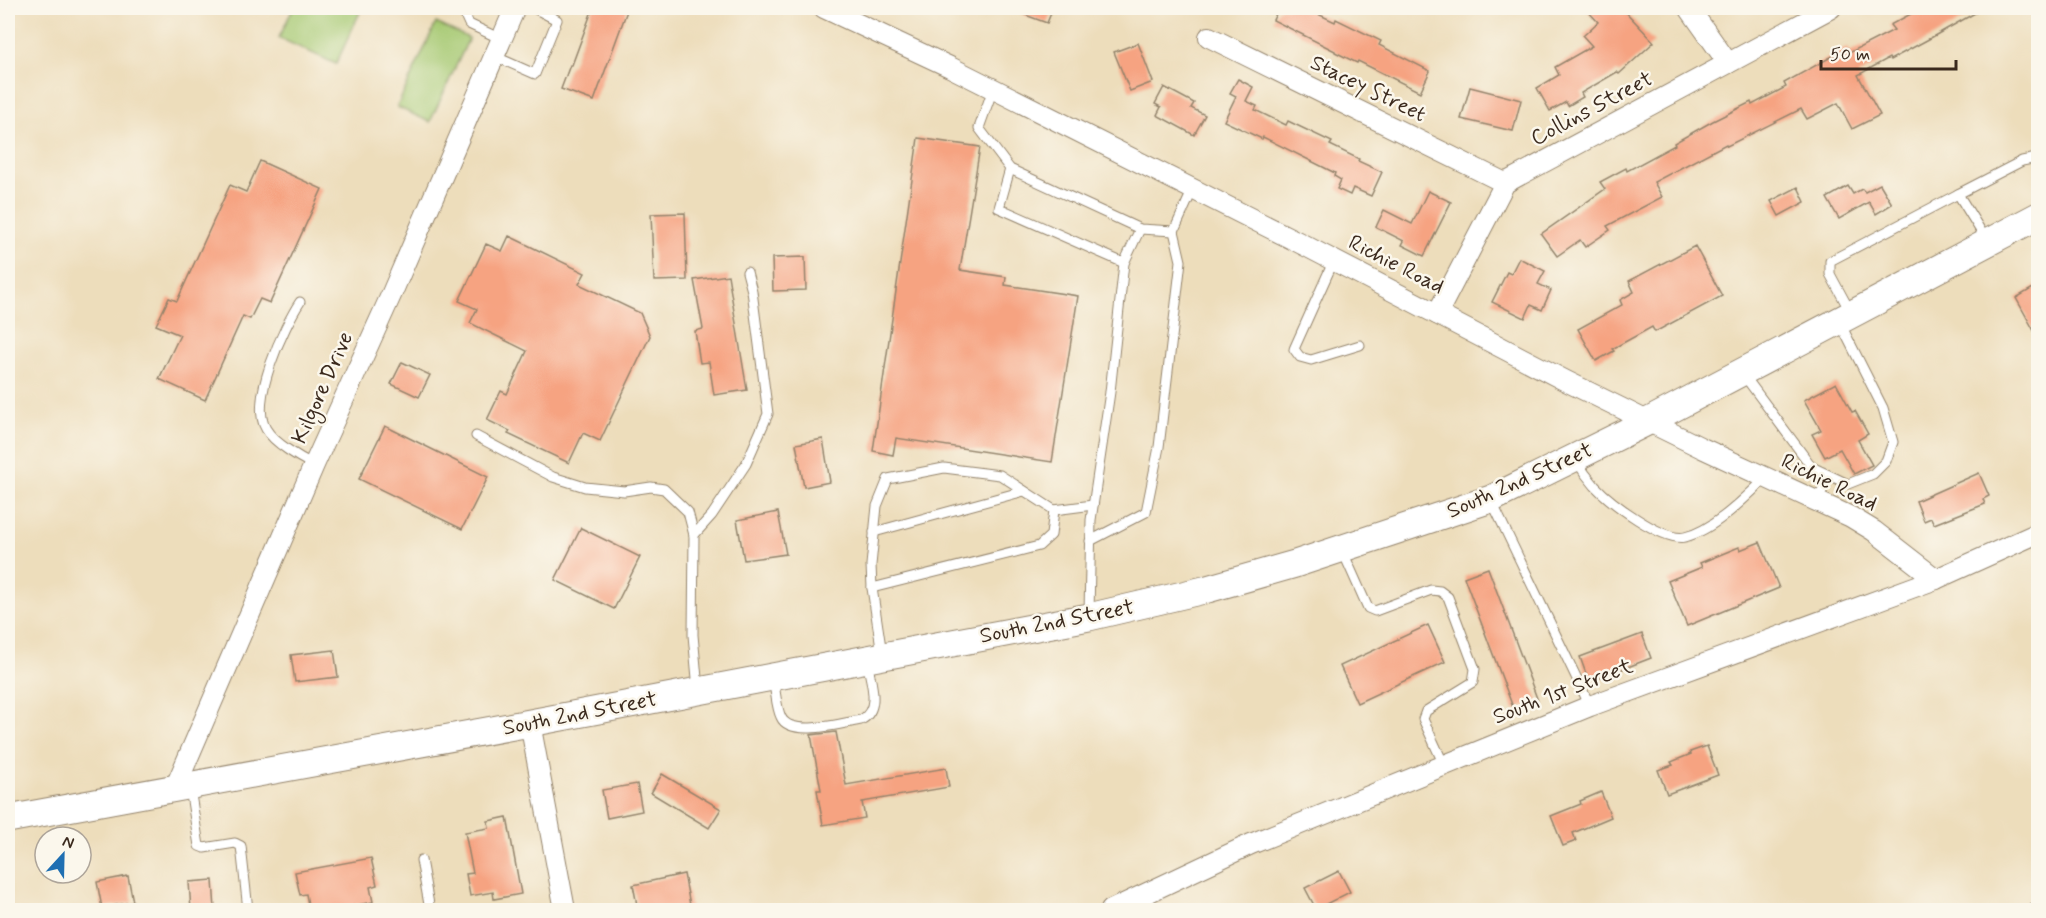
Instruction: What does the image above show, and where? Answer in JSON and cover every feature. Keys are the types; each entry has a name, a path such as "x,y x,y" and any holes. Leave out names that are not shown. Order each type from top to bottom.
{"main road":[{"name":"South 2nd Street","path":"8,819 773,678 1089,617 1204,590 1342,549 1491,499 1742,373 2038,216"}],"street":[{"name":"Kilgore Drive","path":"182,787 314,465 392,293 515,8"},
{"name":"Richie Road","path":"824,8 1193,189 1566,381 1851,517 1874,531 1936,579"},
{"path":"1689,8 1728,63"},
{"name":"Collins Street","path":"1505,183 1831,8"},
{"name":"Stacey Street","path":"1209,37 1505,183"},
{"path":"1437,314 1505,183"},
{"name":"South 1st Street","path":"1111,910 1251,844 1444,765 1590,706 1936,579 2038,533"},
{"path":"530,723 566,910"}],"lane":[{"path":"464,8 463,11 469,24 535,74 557,20 534,8"},
{"path":"993,89 979,128 1010,169 1140,229 1174,231"},
{"path":"1742,373 1812,467 1848,484 1873,474 1886,461 1893,442 1883,408 1845,318 1830,274 1830,261 2022,160 2037,158 2038,160"},
{"path":"1010,169 999,208 1124,263"},
{"path":"1090,541 1146,512 1159,447 1181,261 1174,231 1193,189"},
{"path":"1958,194 1988,243"},
{"path":"1089,617 1093,505 1110,392 1124,263 1140,229"},
{"path":"1334,260 1294,349 1300,357 1311,360 1360,345"},
{"path":"694,535 712,515 746,464 768,414 752,291 747,272"},
{"path":"300,302 290,317 268,369 263,393 263,414 265,429 296,457 314,465"},
{"path":"476,436 553,477 585,488 624,491 651,487 664,489 688,512 694,535 693,634 698,691"},
{"path":"1575,458 1589,479 1608,499 1637,519 1671,537 1683,538 1698,532 1739,504 1766,478"},
{"path":"773,678 781,717 792,727 803,729 861,720 871,710 874,700 875,658 871,565 877,506 888,479 944,468 1000,475 1054,510 1093,505"},
{"path":"1818,502 1828,475"},
{"path":"874,532 1024,490"},
{"path":"1491,499 1590,706"},
{"path":"872,588 1039,546 1051,535 1054,510"},
{"path":"1342,549 1368,608 1375,611 1383,610 1431,590 1440,591 1448,597 1475,669 1473,682 1426,711 1423,719 1444,765"},
{"path":"182,787 199,846 204,848 236,843 241,846 248,910"},
{"path":"421,860 430,910"}],"green space":[{"path":"293,8 355,8 361,10 336,64 279,38"},
{"path":"436,23 469,38 430,122 397,107"}],"building":[{"path":"593,8 628,8 594,101 561,89"},
{"path":"1009,8 1053,8 1047,23"},
{"path":"1279,8 1305,8 1335,22 1336,19 1381,41 1379,45 1430,71 1420,92 1273,20"},
{"path":"1585,8 1622,8 1654,42 1619,74 1617,72 1581,93 1583,97 1568,106 1566,102 1550,111 1537,88 1559,75 1555,67 1592,46 1583,36 1598,22"},
{"path":"1922,8 1984,8 1858,75 1880,115 1852,129 1838,103 1807,119 1801,109 1727,146 1726,144 1654,182 1662,197 1607,226 1610,230 1585,247 1580,240 1557,256 1541,234 1605,189 1600,182 1626,168 1627,171 1713,121 1751,102 1752,105 1786,87 1784,83 1847,48 1849,53 1894,30 1890,25"},
{"path":"1138,43 1153,82 1130,91 1114,52"},
{"path":"1238,79 1253,87 1246,101 1257,106 1255,110 1286,125 1288,121 1332,142 1330,145 1382,172 1371,196 1353,188 1350,195 1337,189 1341,180 1334,176 1335,173 1263,137 1262,139 1224,121 1236,96 1230,93"},
{"path":"1164,87 1194,103 1191,108 1205,115 1194,135 1157,115 1161,107 1155,104"},
{"path":"1470,87 1521,100 1513,131 1461,119"},
{"path":"918,138 980,147 960,270 1006,277 1005,285 1078,296 1052,462 896,438 893,455 873,451"},
{"path":"260,161 322,189 270,303 260,299 250,319 243,316 205,400 159,379 180,335 156,325 169,298 177,301 230,185 246,192"},
{"path":"1880,184 1892,204 1876,214 1869,202 1839,219 1827,198 1848,186 1853,194 1862,189 1865,192"},
{"path":"1798,187 1805,202 1779,216 1771,201"},
{"path":"1428,191 1451,202 1424,256 1402,245 1404,241 1376,227 1384,210 1412,224"},
{"path":"685,213 687,280 654,281 651,214"},
{"path":"509,236 585,273 579,284 640,313 650,336 600,441 583,433 569,463 508,434 510,431 487,420 501,391 507,394 527,351 470,323 477,309 459,301 486,244 502,251"},
{"path":"1695,246 1722,296 1655,332 1652,327 1612,349 1614,351 1596,361 1578,329 1622,305 1620,300 1634,292 1629,281"},
{"path":"805,257 806,290 773,291 772,258"},
{"path":"1519,258 1545,271 1538,284 1551,290 1542,310 1531,305 1525,318 1492,302 1507,272 1511,274"},
{"path":"728,275 747,390 714,395 709,362 700,363 695,331 703,329 694,280"},
{"path":"2038,285 2038,338 2016,298"},
{"path":"402,362 430,375 419,397 391,384"},
{"path":"1836,383 1852,412 1855,411 1868,434 1858,440 1872,465 1854,474 1840,449 1825,457 1812,434 1821,430 1804,400"},
{"path":"385,426 488,477 462,529 359,479"},
{"path":"823,439 830,482 804,487 796,444"},
{"path":"1979,473 1989,496 1983,499 1985,504 1934,524 1931,518 1924,521 1916,501"},
{"path":"778,512 786,554 744,560 737,520"},
{"path":"581,528 640,557 614,609 555,580"},
{"path":"1760,542 1779,588 1687,626 1668,581 1702,567 1700,563 1739,547 1740,550"},
{"path":"1488,568 1538,701 1514,710 1464,577"},
{"path":"1428,625 1445,662 1357,703 1340,666"},
{"path":"1642,634 1651,658 1589,682 1580,657"},
{"path":"334,650 338,677 295,682 291,655"},
{"path":"836,732 846,785 946,768 949,787 862,802 865,818 823,825 817,790 821,790 811,735"},
{"path":"1707,746 1718,775 1667,794 1658,770 1673,765 1671,762"},
{"path":"662,774 721,809 709,828 651,793"},
{"path":"637,784 642,811 607,818 602,790"},
{"path":"1601,792 1611,817 1573,833 1576,841 1563,846 1551,816 1581,804 1580,801"},
{"path":"507,817 521,894 494,899 493,892 470,896 466,874 473,873 465,832 489,828 488,821"},
{"path":"371,858 377,885 370,887 373,902 330,910 309,910 306,894 300,895 295,872"},
{"path":"1339,871 1350,892 1316,909 1305,888"},
{"path":"684,874 691,910 638,910 633,885"},
{"path":"128,876 133,902 102,908 97,882"},
{"path":"213,880 215,910 191,910 189,882"}],"railway":[{"path":"2029,910 2038,903"}]}
